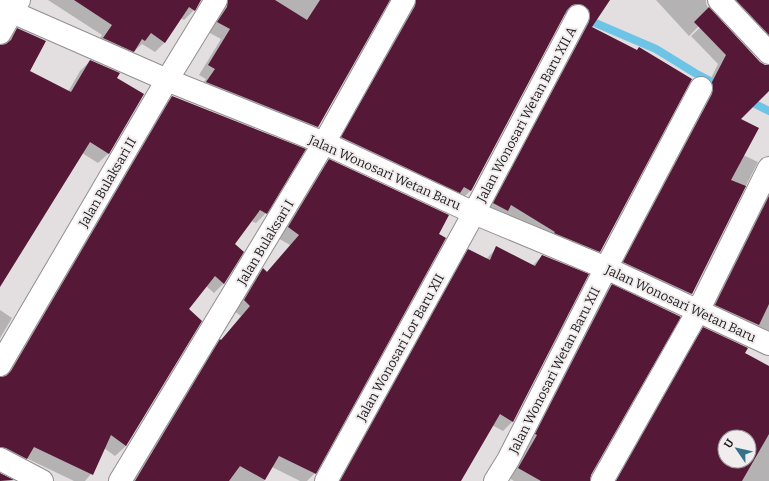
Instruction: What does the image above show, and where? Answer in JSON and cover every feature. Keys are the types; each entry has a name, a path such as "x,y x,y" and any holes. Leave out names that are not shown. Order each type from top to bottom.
{"street":[{"name":"Jalan Bulaksari II","path":"0,365 167,80 216,0"},
{"name":"Jalan Bulaksari I","path":"120,481 324,144 404,0"},
{"path":"719,0 769,53"},
{"name":"Jalan Wonosari Wetan Baru","path":"11,5 167,80 324,144 474,213 606,268 769,344"},
{"path":"0,33 11,5"},
{"name":"Jalan Wonosari Wetan Baru XII A","path":"474,213 578,16"},
{"name":"Jalan Wonosari Wetan Baru XII","path":"495,481 515,446 606,268 701,88"},
{"path":"602,481 698,311 769,168"},
{"name":"Jalan Wonosari Lor Baru XII","path":"326,481 474,213"},
{"path":"0,459 42,481"}],"building":[{"path":"74,0 201,0 195,11 189,7 165,43 151,33 145,41 142,39 134,52 103,38 112,25"},
{"path":"228,0 275,0 307,20 320,0 390,0 318,127 206,82 215,69 208,65 230,29 217,22 227,7"},
{"path":"416,0 610,0 592,27 637,50 639,47 692,79 600,252 554,233 555,232 511,205 508,211 493,203 589,22 589,10 583,5 572,5 567,10 471,191 464,187 460,193 341,137 415,6"},
{"path":"736,0 769,0 769,35"},
{"path":"709,7 760,62 765,65 769,65 769,91 741,119 759,128 731,180 746,186 692,294 623,262 712,94 712,82 726,55 694,22"},
{"path":"17,28 46,41 30,71 71,92 90,60 120,73 117,78 144,94 109,154 90,142 0,287 0,45 6,44 11,40"},
{"path":"172,96 306,149 267,214 260,210 235,244 244,252 224,284 215,276 189,309 202,321 126,446 111,435 93,475 34,447 27,459 6,448 0,447 0,377 6,376 11,371"},
{"path":"329,159 449,215 439,234 446,238 316,474 279,456 265,480 240,466 229,481 135,481 220,339 221,340 250,306 244,300 263,268 267,272 299,235 288,227"},
{"path":"769,196 769,304 759,325 715,305"},
{"path":"496,246 535,266 542,255 589,274 513,422 500,414 461,481 340,481 468,249 490,260"},
{"path":"612,284 681,317 591,475 590,481 541,481 518,468 537,435 535,434"},
{"path":"703,327 748,348 745,353 769,366 769,434 757,455 757,429 717,429 717,469 749,469 742,481 616,481"},
{"path":"0,473 14,480 0,481"}],"waterway":[{"path":"547,0 565,10 656,49 695,73 720,86"},
{"path":"747,100 769,111"}]}
